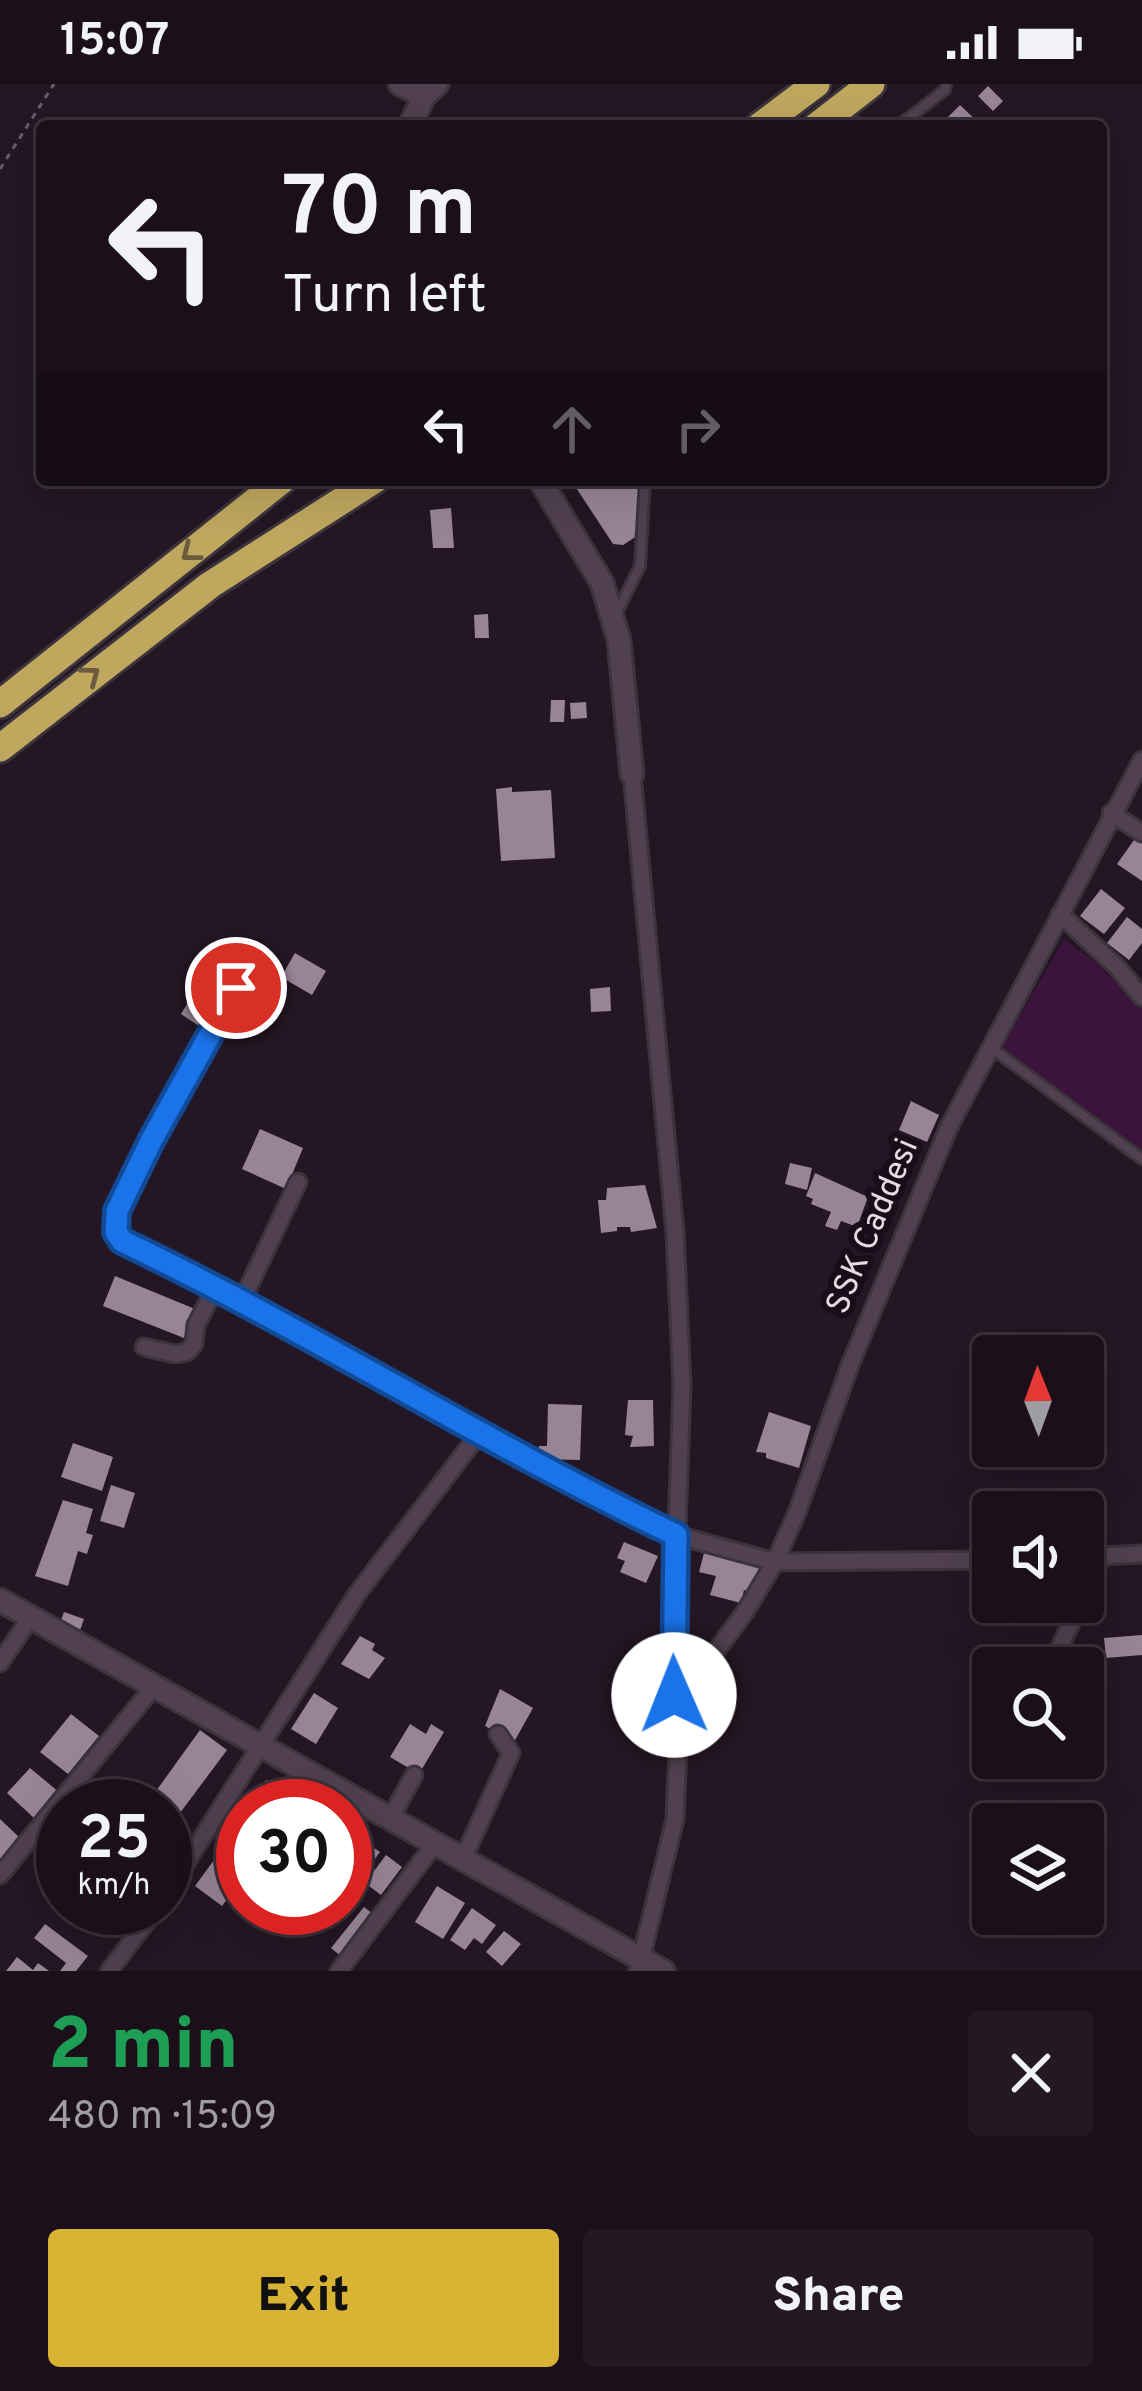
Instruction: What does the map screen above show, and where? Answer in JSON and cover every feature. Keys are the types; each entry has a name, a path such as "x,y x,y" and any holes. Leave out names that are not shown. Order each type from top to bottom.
{"highway":[{"path":"768,120 816,84"},
{"path":"826,119 871,84"},
{"path":"0,704 274,486"},
{"path":"0,748 210,585 365,486"}],"street":[{"path":"400,84 430,90 413,120"},
{"path":"534,486 562,519"},
{"path":"543,486 602,583 619,640 675,1232 682,1385 672,1670 675,1819 639,1964"},
{"name":"SSK Caddesi","path":"676,1721 703,1669 775,1562 941,1143 1142,760"},
{"path":"1112,813 1142,833"},
{"path":"1060,914 1117,967 1142,998"},
{"path":"249,968 222,1009 117,1211 116,1232 122,1241 242,1301 478,1435 676,1535 775,1562 972,1561"},
{"path":"242,1301 298,1183"},
{"path":"145,1347 187,1352 216,1287"},
{"path":"192,1854 357,1594 478,1435"},
{"path":"1104,1556 1142,1554"},
{"path":"0,1600 391,1816 639,1964 663,1971"},
{"path":"0,1663 31,1617"},
{"path":"0,1876 155,1685"},
{"path":"464,1858 511,1754 498,1734"},
{"path":"391,1816 414,1775"},
{"path":"339,1971 436,1842"},
{"path":"109,1971 140,1935"}],"lane":[{"path":"906,120 945,90 946,84"},
{"path":"613,620 640,566 645,486"},
{"path":"989,1046 1142,1159"}],"path":[{"path":"0,169 54,84"}],"shaded area":[{"path":"1064,939 1097,963 1142,1010 1142,1157 1001,1049"}],"building":[{"path":"988,86 1003,101 993,111 978,96"},
{"path":"960,105 976,120 945,120"},
{"path":"575,486 639,486 637,536 623,545 613,544"},
{"path":"451,508 454,548 433,548 430,510"},
{"path":"488,614 489,638 475,638 474,615"},
{"path":"551,700 565,700 564,722 550,722"},
{"path":"586,702 587,718 571,719 570,703"},
{"path":"512,787 512,792 551,790 555,858 501,861 496,789"},
{"path":"1142,835 1142,881 1117,864"},
{"path":"1101,889 1125,908 1104,934 1080,916"},
{"path":"1127,917 1142,929 1142,943 1129,960 1107,943"},
{"path":"295,953 326,971 312,995 281,977"},
{"path":"200,983 225,999 205,1030 181,1014"},
{"path":"610,987 611,1011 591,1012 590,989"},
{"path":"911,1101 939,1115 927,1142 899,1130"},
{"path":"260,1129 303,1148 286,1189 242,1169"},
{"path":"790,1163 812,1168 807,1190 785,1184"},
{"path":"815,1173 868,1197 857,1227 841,1221 837,1230 825,1226 831,1212 811,1204 813,1199 806,1196"},
{"path":"645,1185 657,1228 631,1232 630,1227 617,1227 617,1231 601,1233 598,1200 606,1200 607,1188"},
{"path":"115,1276 195,1309 184,1338 103,1306"},
{"path":"628,1400 653,1400 654,1446 630,1447 633,1436 625,1435"},
{"path":"548,1404 582,1405 580,1460 538,1459 539,1446 547,1446"},
{"path":"769,1412 811,1426 799,1468 756,1452"},
{"path":"73,1443 113,1457 102,1491 61,1477"},
{"path":"111,1485 135,1493 124,1528 100,1521"},
{"path":"63,1500 93,1509 86,1533 93,1535 87,1554 78,1551 68,1586 35,1576"},
{"path":"624,1542 658,1556 646,1583 620,1572 625,1561 617,1558"},
{"path":"704,1553 762,1568 752,1592 744,1590 741,1603 710,1595 716,1576 699,1572"},
{"path":"64,1612 84,1619 78,1636 58,1629"},
{"path":"1142,1635 1142,1655 1106,1658 1104,1638"},
{"path":"360,1636 375,1644 372,1650 385,1658 369,1679 341,1664"},
{"path":"500,1689 533,1708 514,1742 485,1726"},
{"path":"314,1693 338,1708 316,1744 291,1729"},
{"path":"71,1714 99,1736 68,1774 40,1752"},
{"path":"410,1724 426,1734 431,1724 444,1732 419,1774 390,1757"},
{"path":"200,1730 227,1750 192,1797 192,1779 165,1779"},
{"path":"30,1768 43,1779 36,1779 35,1819 7,1793"},
{"path":"0,1819 20,1838 0,1859"},
{"path":"386,1855 402,1867 381,1895 372,1888 372,1874"},
{"path":"214,1860 216,1861 216,1902 195,1886"},
{"path":"437,1886 465,1903 443,1939 415,1922"},
{"path":"472,1908 496,1925 482,1944 474,1938 465,1950 450,1940"},
{"path":"372,1913 382,1921 372,1933"},
{"path":"504,1931 521,1944 502,1966 486,1952"},
{"path":"60,1935 88,1956 76,1971 60,1971 66,1963 34,1938"},
{"path":"341,1935 370,1935 348,1962 331,1948"},
{"path":"17,1957 33,1970 38,1963 49,1971 6,1971"}],"route":[{"path":"236,988 151,1141 117,1211 116,1232 122,1241 221,1289 478,1435 676,1535 674,1695"}]}
